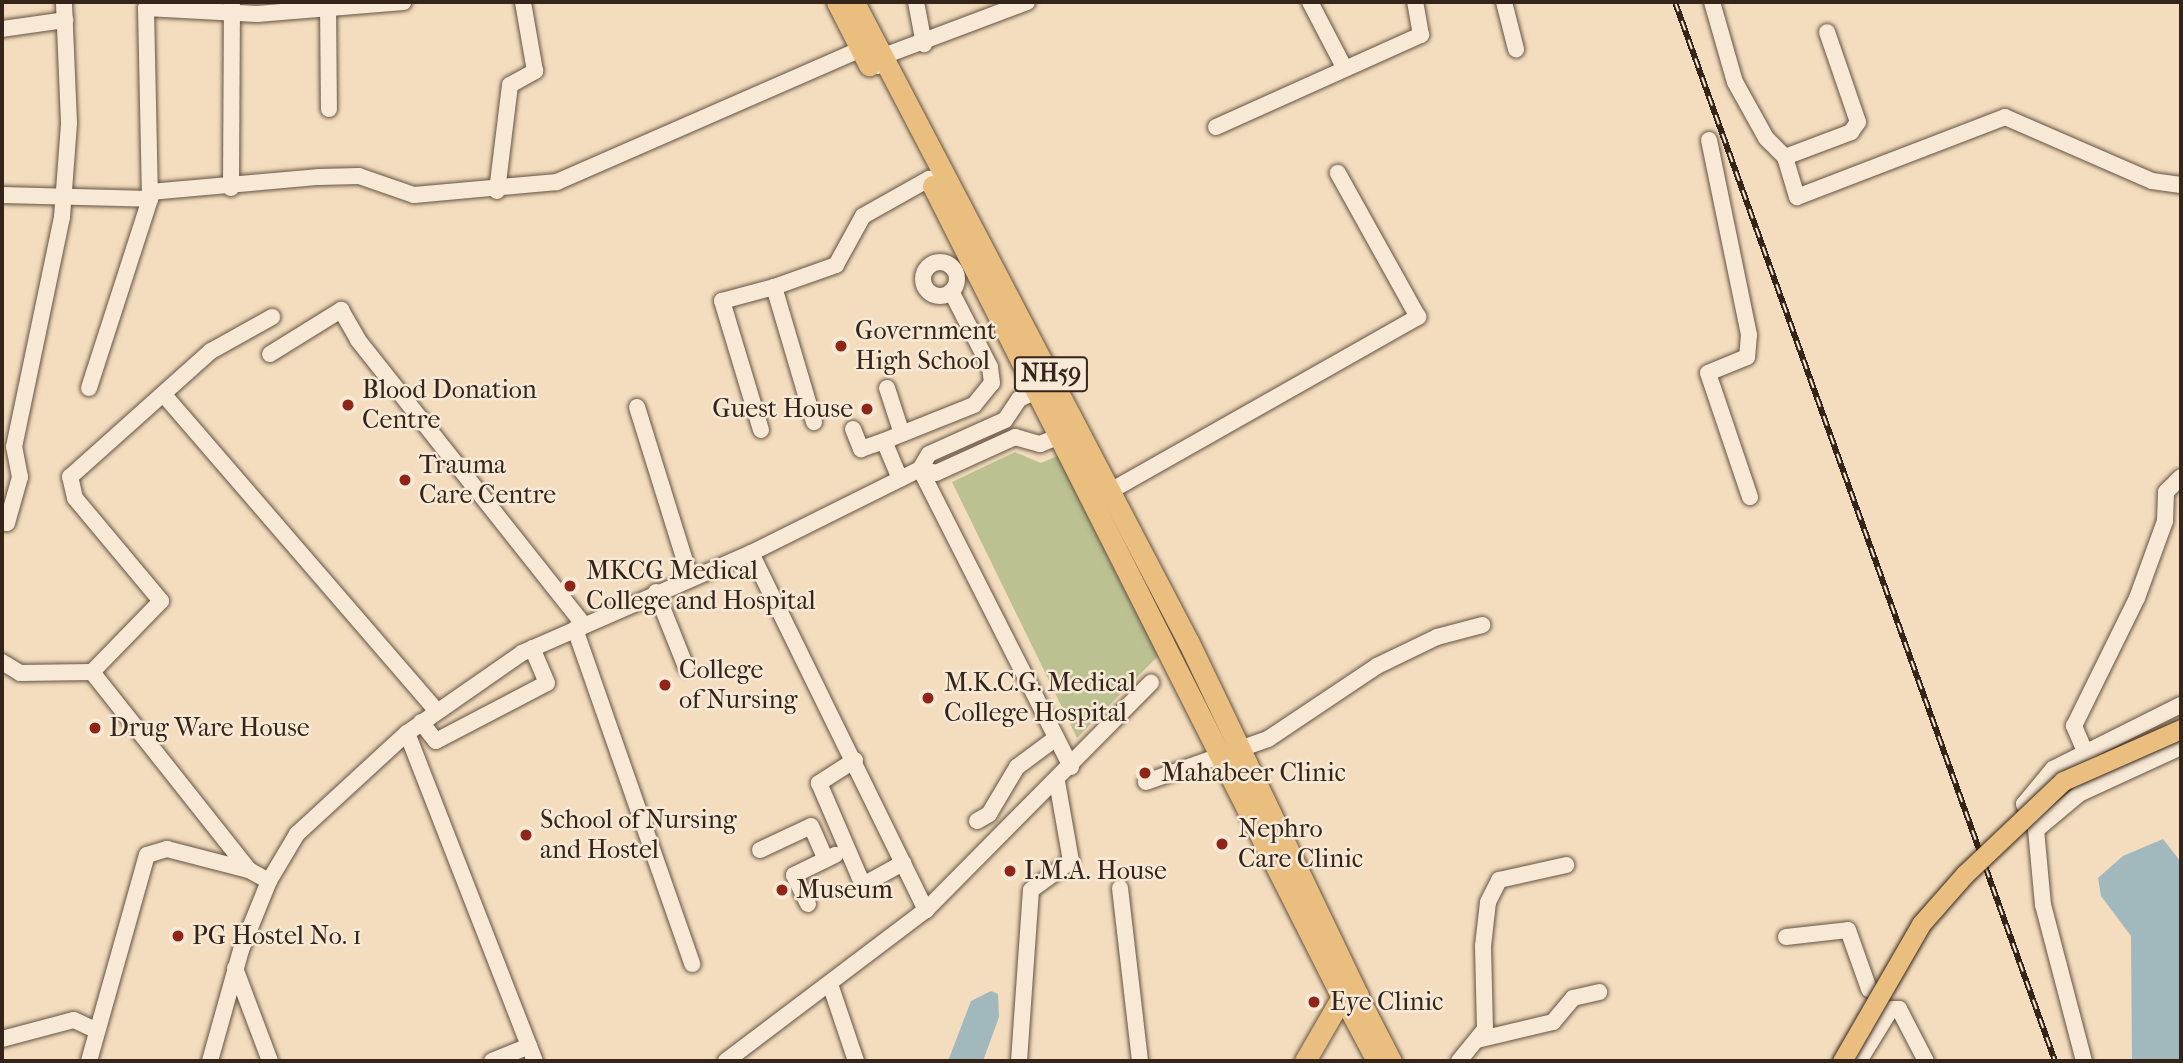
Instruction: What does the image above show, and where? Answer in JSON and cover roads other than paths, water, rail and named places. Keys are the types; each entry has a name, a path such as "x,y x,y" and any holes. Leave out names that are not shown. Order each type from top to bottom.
{"highway":[{"path":"837,2 873,56 929,179 1047,386"},
{"name":"NH59","path":"854,2 873,56 1071,431 1112,490 1189,643 1231,753 1350,996"},
{"path":"1071,431 1174,659 1231,753"},
{"path":"1305,1061 1350,996"}],"main road":[{"path":"1842,1061 1921,924 1965,874 2063,781 2181,729"},
{"path":"1350,996 1376,1061"},
{"path":"1350,996 1392,1061"}],"street":[{"path":"2,522 7,523 20,477 14,447 62,216 60,195 69,123 64,2"},
{"path":"89,388 150,196 146,8 404,2"},
{"path":"497,191 510,85 535,71 523,2"},
{"path":"916,2 924,44"},
{"path":"1310,2 1343,65"},
{"path":"1216,127 1343,65 1421,35 1415,2"},
{"path":"1504,2 1516,50"},
{"path":"1712,2 1735,82 1766,138 1785,158 1797,197 2005,117 2152,181 2181,185"},
{"path":"2,195 150,196 359,176 414,195 497,191 557,182 873,56 924,44 1018,4"},
{"path":"328,5 329,109"},
{"path":"231,188 232,7"},
{"path":"2,29 65,20"},
{"path":"1785,158 1851,132 1858,122 1828,32"},
{"path":"1709,140 1749,335 1747,357 1708,373 1750,497"},
{"path":"1112,490 1418,317 1338,173"},
{"path":"761,430 722,301 774,287 836,265 863,216 929,179"},
{"path":"774,287 814,422"},
{"path":"853,429 861,449 974,405 992,383 979,342 951,291"},
{"path":"270,354 341,310 358,340 579,627 692,964"},
{"path":"2,662 20,673 92,672 161,601 75,498 70,477 165,396 212,351 272,317"},
{"path":"210,1061 235,968 269,881 297,834 407,733 532,648 690,577 751,553 920,469 929,454 1005,420 1019,399 1047,386"},
{"path":"887,388 902,433"},
{"path":"165,396 437,711"},
{"path":"637,407 690,577"},
{"path":"920,469 936,473 1015,437 1040,444 1071,431"},
{"path":"884,441 900,479"},
{"path":"920,469 1071,767"},
{"path":"2100,785 2082,751 2074,726 2137,598 2165,522 2166,492 2181,477"},
{"path":"751,553 855,760 926,910"},
{"path":"656,592 686,667"},
{"path":"1146,782 1231,753 1413,648 1482,625"},
{"path":"1174,659 1189,643"},
{"path":"421,722 436,741 547,683 532,648"},
{"path":"92,672 249,870"},
{"path":"726,1061 831,987 926,910 1071,767 1151,683"},
{"path":"2084,1061 2043,905 2036,830 2024,804 2053,769 2082,751 2181,705"},
{"path":"407,733 532,1054 492,1061"},
{"path":"977,821 989,814 1017,767 1056,738"},
{"path":"2036,830 2100,785 2181,747"},
{"path":"855,760 819,783 863,886 903,863"},
{"path":"1019,1061 1031,890 1072,861 1056,782"},
{"path":"760,850 811,826 826,859"},
{"path":"818,841 838,831"},
{"path":"89,1061 95,1030 146,855 167,849 249,870 269,881"},
{"path":"808,904 794,875 846,849"},
{"path":"1459,1061 1485,1028 1488,902 1499,880 1566,865"},
{"path":"1120,888 1140,1061"},
{"path":"1786,937 1848,930 1869,989"},
{"path":"235,968 270,1061"},
{"path":"831,987 856,1061"},
{"path":"1477,1041 1553,1022 1573,998 1599,992"},
{"path":"1859,1061 1891,1009 1899,1009 1926,1061"},
{"path":"2,1039 74,1020 95,1030"}],"water":[{"path":"2163,839 2181,862 2181,1061 2132,1061 2131,936 2101,896 2098,878 2123,856"},
{"path":"991,991 998,994 999,1017 983,1061 948,1061 971,1001"}],"railway":[{"path":"1675,2 2055,1061"}],"place":[{"name":"Government High School","path":"841,346"},
{"name":"Blood Donation Centre","path":"348,405"},
{"name":"Guest House","path":"867,409"},
{"name":"Trauma Care Centre","path":"405,480"},
{"name":"MKCG Medical College and Hospital","path":"570,586"},
{"name":"College of Nursing","path":"665,685"},
{"name":"M.K.C.G. Medical College Hospital","path":"928,698"},
{"name":"Drug Ware House","path":"95,728"},
{"name":"Mahabeer Clinic","path":"1145,773"},
{"name":"School of Nursing and Hostel","path":"526,835"},
{"name":"Nephro Care Clinic","path":"1222,844"},
{"name":"I.M.A. House","path":"1010,871"},
{"name":"Museum","path":"782,890"},
{"name":"PG Hostel No. 1","path":"178,936"},
{"name":"Eye Clinic","path":"1314,1002"}]}
